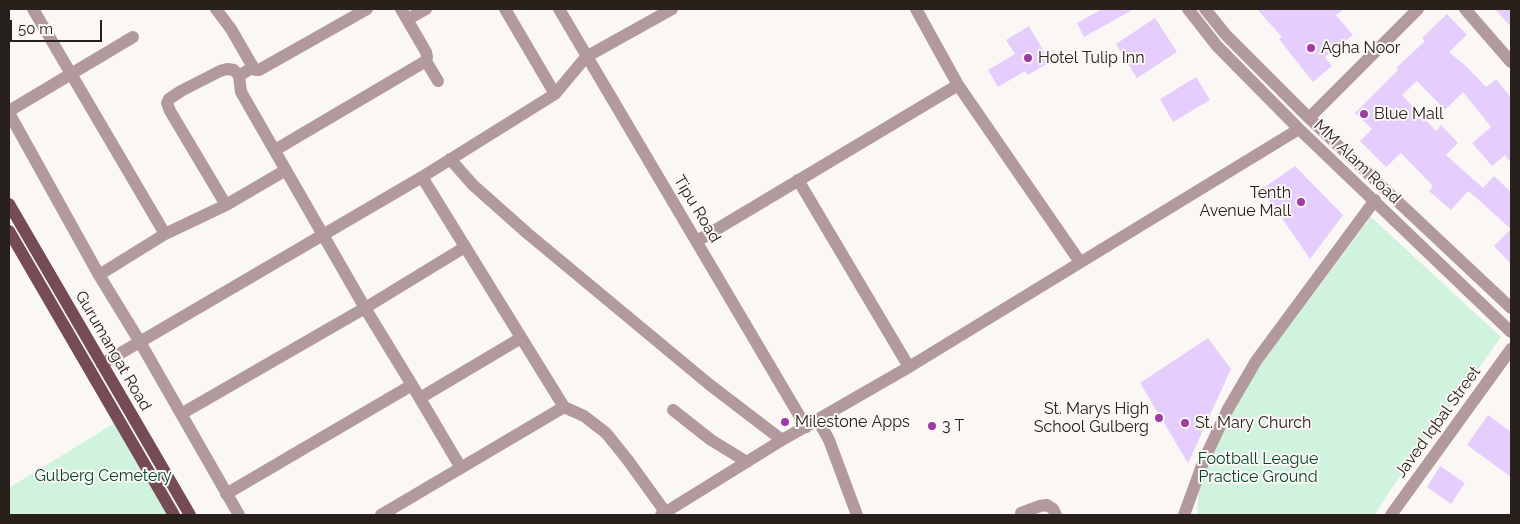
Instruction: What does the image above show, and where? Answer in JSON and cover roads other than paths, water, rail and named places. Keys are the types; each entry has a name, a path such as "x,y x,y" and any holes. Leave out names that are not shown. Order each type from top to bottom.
{"main road":[{"name":"Gurumangat Road","path":"9,204 190,515"},
{"name":"Gurumangat Road","path":"9,231 174,515"}],"street":[{"path":"33,9 164,234"},
{"path":"216,9 231,29 254,70 259,70 367,9"},
{"path":"426,9 404,14 426,52 426,61 438,81"},
{"path":"505,9 555,94"},
{"name":"Tipu Road","path":"559,9 806,427"},
{"path":"102,364 422,176 555,94 586,57 672,9"},
{"path":"916,9 958,85 1080,262"},
{"name":"MM Alam Road","path":"1188,9 1217,46 1299,129 1511,332"},
{"name":"MM Alam Road","path":"1205,9 1226,35 1309,118 1511,308"},
{"path":"1309,118 1418,9"},
{"path":"1465,9 1511,62"},
{"path":"133,37 9,112 99,275 140,342 239,515"},
{"path":"275,150 426,61"},
{"path":"239,76 253,67"},
{"path":"226,205 167,103 169,99 181,91 227,69 234,70 239,76 241,92 322,235 461,468"},
{"path":"697,242 958,85"},
{"path":"422,176 564,407 584,416 606,433 627,459 664,514 782,440 909,367 1299,129"},
{"path":"450,159 473,184 527,233 710,385 782,440"},
{"path":"99,275 164,234 226,205 286,170"},
{"path":"798,180 909,367"},
{"path":"1184,515 1204,460 1228,409 1256,361 1375,200"},
{"path":"181,414 365,308 465,247"},
{"path":"420,398 521,338"},
{"name":"Javed Iqbal Street","path":"1391,515 1511,349"},
{"path":"226,494 412,385"},
{"path":"381,515 564,407"},
{"path":"672,410 711,440 747,462"},
{"path":"818,420 829,440 857,515"},
{"path":"1021,513 1047,505 1053,509 1056,515"}],"place":[{"name":"Agha Noor","path":"1311,48"},
{"name":"Hotel Tulip Inn","path":"1028,58"},
{"name":"Blue Mall","path":"1364,114"},
{"name":"Tenth Avenue Mall","path":"1301,202"},
{"name":"St. Marys High School Gulberg","path":"1159,418"},
{"name":"Milestone Apps","path":"785,422"},
{"name":"St. Mary Church","path":"1185,423"},
{"name":"3 T","path":"932,426"}],"park label":[{"name":"Football League Practice Ground","path":"1258,468"},
{"name":"Gulberg Cemetery","path":"103,476"}]}
